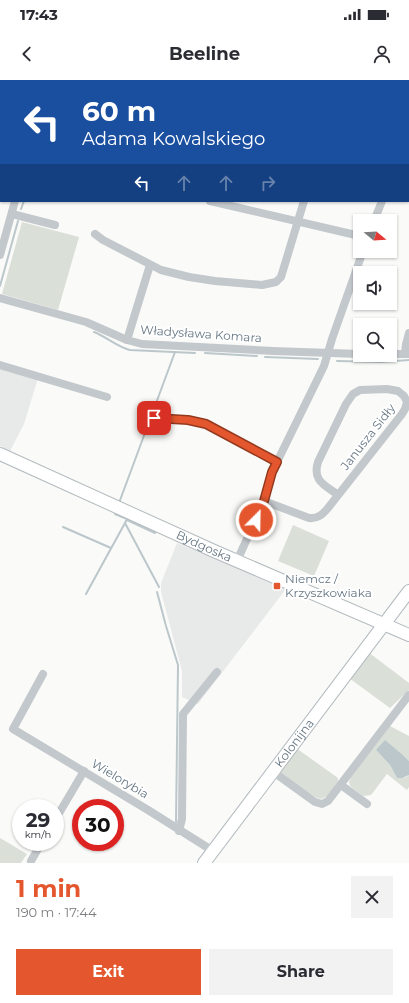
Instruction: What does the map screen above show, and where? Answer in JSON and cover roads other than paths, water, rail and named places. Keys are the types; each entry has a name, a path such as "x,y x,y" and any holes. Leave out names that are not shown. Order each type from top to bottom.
{"street":[{"path":"0,255 15,202"},
{"path":"214,202 353,234"},
{"path":"95,234 103,240 161,270 215,281 262,285 276,282 281,277 304,202"},
{"path":"377,214 382,202"},
{"path":"12,214 55,225"},
{"path":"237,561 264,501 272,472 324,366 361,258"},
{"path":"127,340 150,265"},
{"name":"Władysława Komara","path":"0,298 86,322 127,340 142,344 353,354"},
{"path":"407,354 406,344 409,334"},
{"path":"0,365 107,397"},
{"name":"Janusza Sidły","path":"264,501 309,518 314,518 324,513 405,409 407,402 404,396 398,391 387,389 360,390 353,394 346,404 316,469 318,480 338,495"},
{"path":"154,418 188,420 206,424 277,462"},
{"name":"Bydgoska","path":"0,454 237,561 409,635"},
{"name":"Kolonijna","path":"204,863 409,590"},
{"path":"179,831 182,819 183,714 217,672"},
{"name":"Wielorybia","path":"43,674 13,728 213,852"},
{"path":"272,771 315,802 322,804 328,801 409,695"},
{"path":"64,805 84,771"},
{"path":"341,785 367,804"},
{"path":"31,862 37,851"}],"waterway":[{"path":"21,209 24,202"},
{"path":"0,286 18,221"},
{"path":"94,332 121,347 130,350 195,353"},
{"path":"119,503 175,352"},
{"path":"205,353 257,356"},
{"path":"265,357 318,359"},
{"path":"337,361 381,362 409,360"},
{"path":"115,514 127,519 125,523 159,587"},
{"path":"127,520 155,533"},
{"path":"86,594 125,523"},
{"path":"63,527 111,548"},
{"path":"157,592 178,665 176,822"}],"place":[{"name":"Niemcz / Krzyszkowiaka","path":"277,586"}]}
